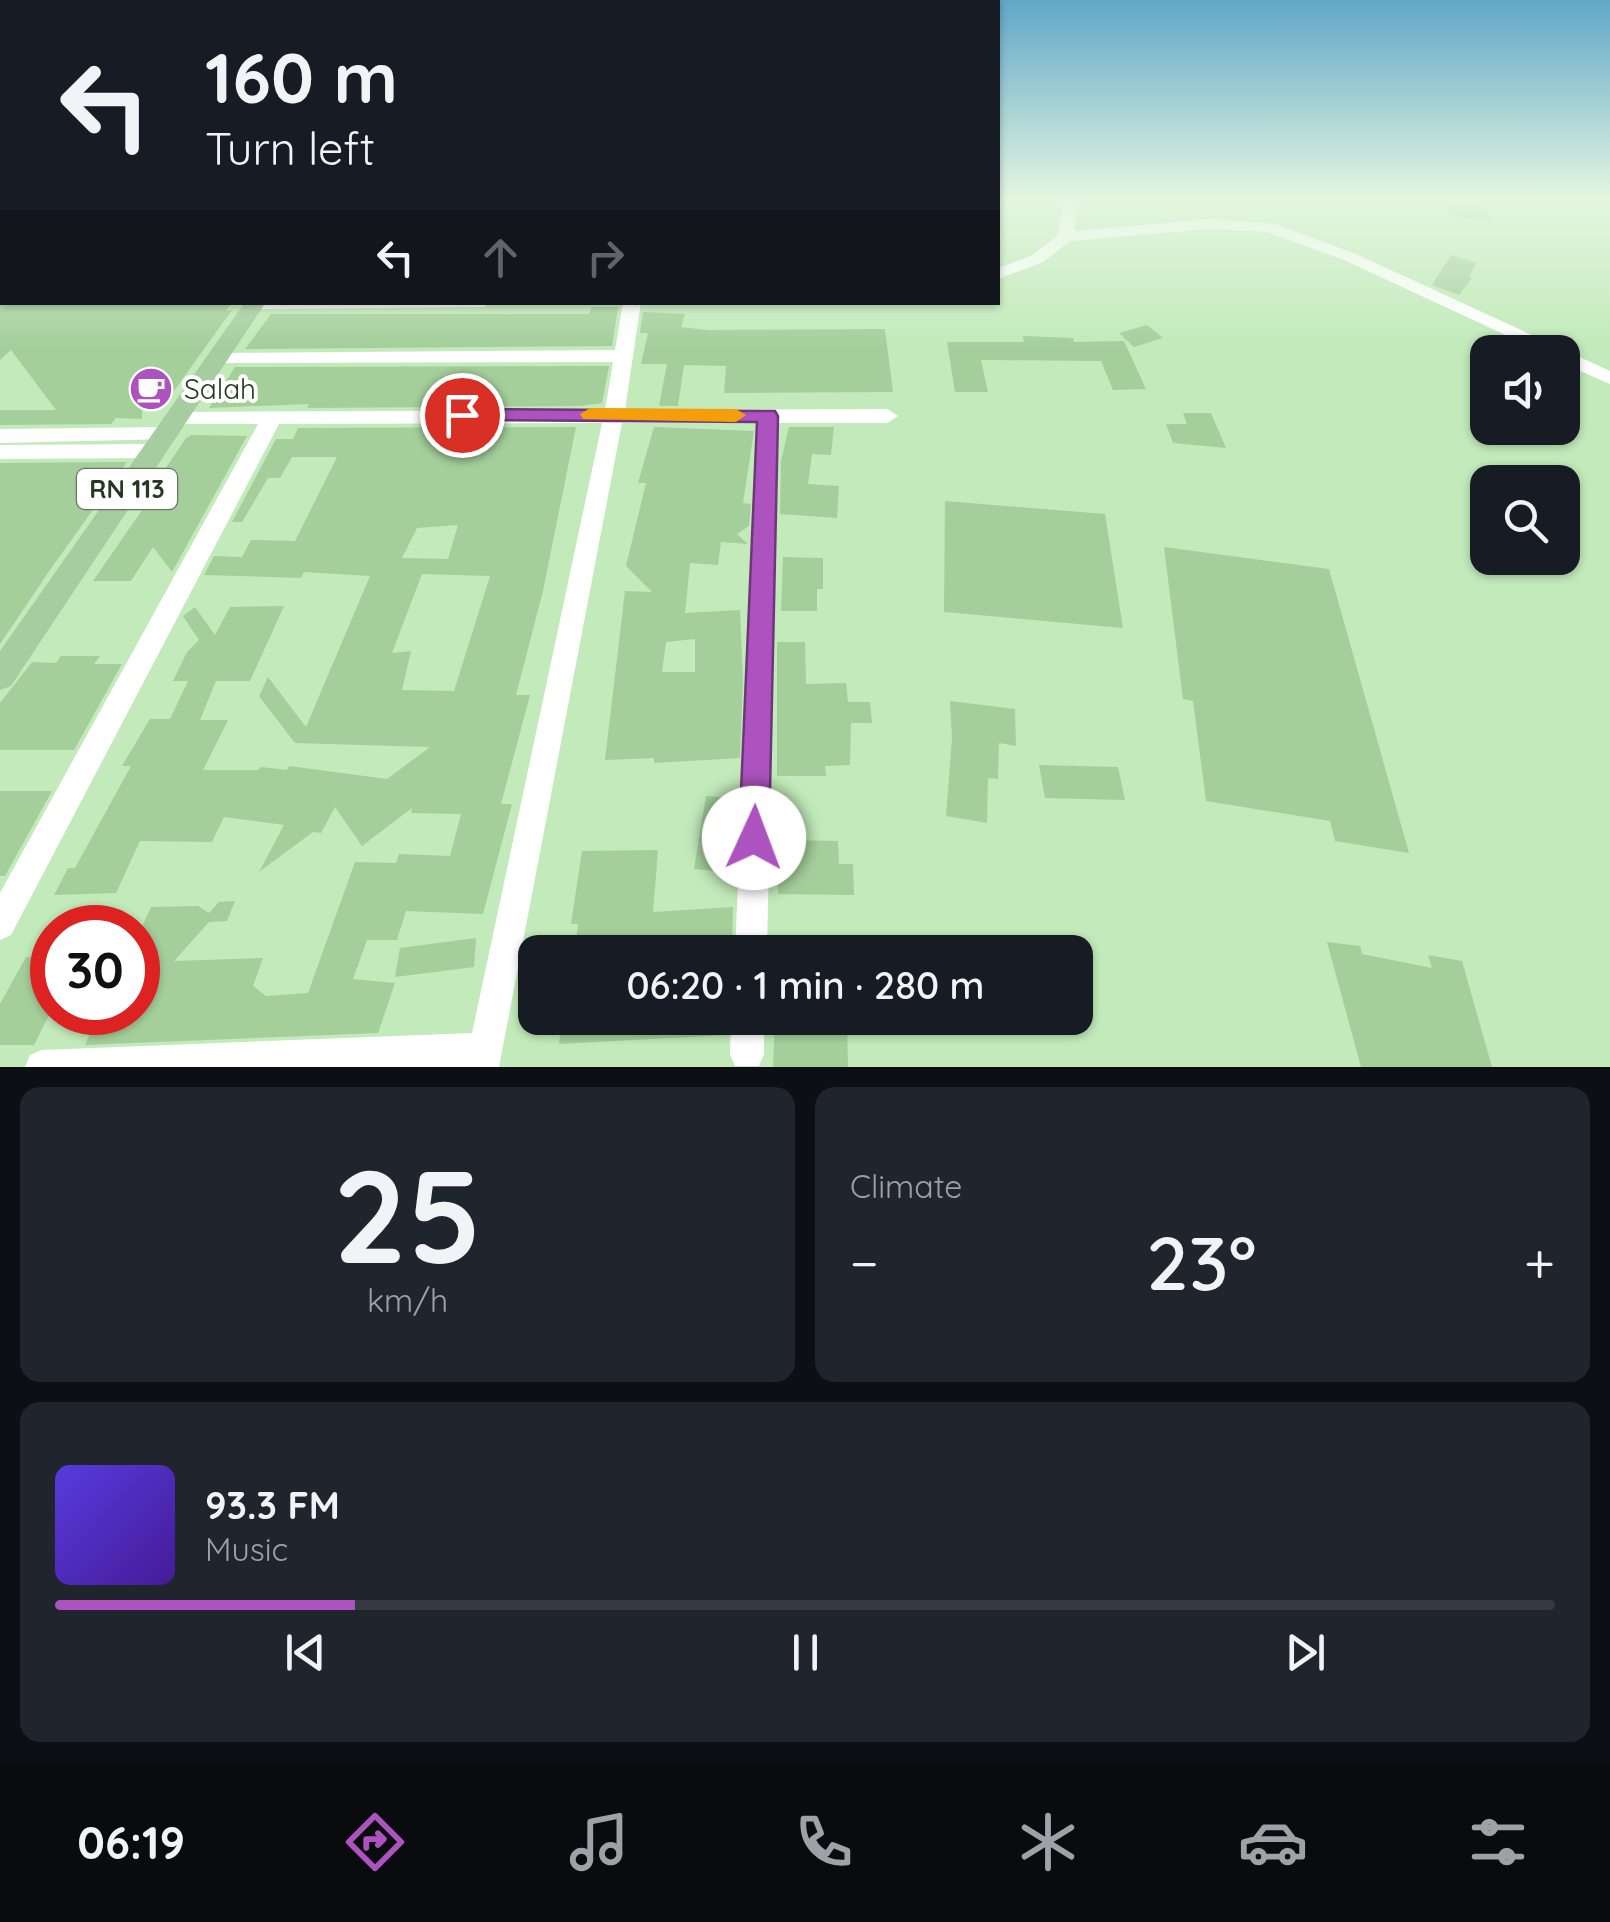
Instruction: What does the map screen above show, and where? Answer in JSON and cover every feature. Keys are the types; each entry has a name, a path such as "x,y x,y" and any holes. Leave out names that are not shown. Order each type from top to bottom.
{"main road":[{"name":"RN 113","path":"0,676 254,305"}],"street":[{"path":"1000,273 1037,260 1054,247"},
{"path":"1323,247 1519,335"},
{"path":"42,1067 483,1058 614,414 632,305"},
{"path":"218,357 624,356"},
{"path":"1580,364 1610,378"},
{"path":"0,924 272,416"},
{"path":"0,452 165,434 272,416 888,416"},
{"path":"751,935 768,416"},
{"path":"0,436 165,434"},
{"path":"747,1054 748,1035"}],"building":[{"path":"1451,255 1476,263 1469,277 1472,278 1459,295 1432,285"},
{"path":"0,305 230,305 226,311 232,310 161,409 142,410 142,419 116,418 111,424 0,425 0,410 56,410 11,350 0,360"},
{"path":"592,307 618,307 612,346 245,349 271,314 589,314"},
{"path":"643,312 685,314 681,327 707,330 885,329 893,392 724,393 726,366 684,365 678,406 659,406 667,364 641,364 648,333 640,333"},
{"path":"1147,325 1163,338 1134,347 1119,333"},
{"path":"1023,336 1073,338 1074,342 1124,341 1146,389 1113,390 1101,361 981,360 988,392 955,392 947,342 1024,342"},
{"path":"609,366 602,403 580,406 307,408 309,404 209,408 235,367"},
{"path":"1183,413 1211,413 1226,448 1173,443 1166,424 1187,424"},
{"path":"576,427 543,591 516,695 530,695 501,804 512,804 483,914 406,911 397,940 367,940 353,979 395,983 378,1033 85,1045 89,1035 160,1035 160,907 198,906 209,913 219,902 235,901 227,921 209,922 174,961 263,958 253,986 266,996 308,993 355,862 396,863 399,854 450,856 461,814 411,813 412,808 362,846 335,807 321,833 313,832 259,872 284,825 224,817 212,842 140,841 116,893 54,895 68,868 75,868 131,766 122,766 150,719 170,719 188,681 173,681 187,652 199,640 183,616 195,607 215,635 230,607 284,606 250,681 216,681 200,720 228,720 203,770 287,770 289,766 387,779 430,747 295,743 259,696 268,677 306,727 370,576 304,572 301,578 204,575 214,556 242,557 251,540 295,541 337,457 292,457 280,478 268,478 242,522 232,522 276,439 293,439 298,428","holes":["458,525 448,559 402,558 417,528","422,574 490,576 454,691 402,690 411,651 392,653"]},
{"path":"654,427 754,431 743,503 751,504 749,526 737,534 748,544 721,542 718,565 690,563 685,613 740,610 740,758 654,763 654,758 605,760 625,591 652,592 626,566 646,483 638,483","holes":["695,639 695,672 662,672 666,642"]},
{"path":"789,427 834,427 831,455 812,454 808,484 839,486 837,518 780,514 781,461"},
{"path":"247,436 172,572 153,547 131,581 93,581 158,487 153,487 186,438"},
{"path":"127,462 52,567 0,644 0,463"},
{"path":"945,501 1105,514 1123,628 944,612"},
{"path":"1164,547 1329,569 1409,853 1335,841 1330,821 1206,801 1193,701 1183,699"},
{"path":"783,557 823,558 823,589 817,589 817,611 781,611"},
{"path":"777,642 805,642 806,684 846,683 848,702 870,702 872,723 851,723 850,765 825,766 826,776 777,776"},
{"path":"61,656 100,656 94,664 122,664 74,750 0,750 0,703 32,662 56,663"},
{"path":"950,701 1015,709 1016,746 999,743 998,779 988,778 987,823 946,816 952,738"},
{"path":"1039,765 1118,767 1125,800 1045,798"},
{"path":"0,791 52,791 5,876 0,876"},
{"path":"706,796 738,799 735,873 694,869"},
{"path":"779,840 838,841 839,864 853,864 854,895 778,894"},
{"path":"658,850 653,912 733,907 732,935 577,935 578,924 571,924 582,851"},
{"path":"476,938 474,967 395,977 400,948"},
{"path":"1327,942 1360,946 1362,954 1432,968 1428,955 1462,961 1492,1067 1361,1067"},
{"path":"26,957 30,957 30,1035 39,1035 34,1045 0,1045 0,1004"},
{"path":"560,1035 727,1035 559,1044"},
{"path":"774,1035 847,1035 848,1067 773,1067"}],"slow traffic":[{"path":"590,414 736,415"}],"place":[{"name":"Salah","path":"151,389"}],"route":[{"path":"462,415 768,416 754,838"}]}
